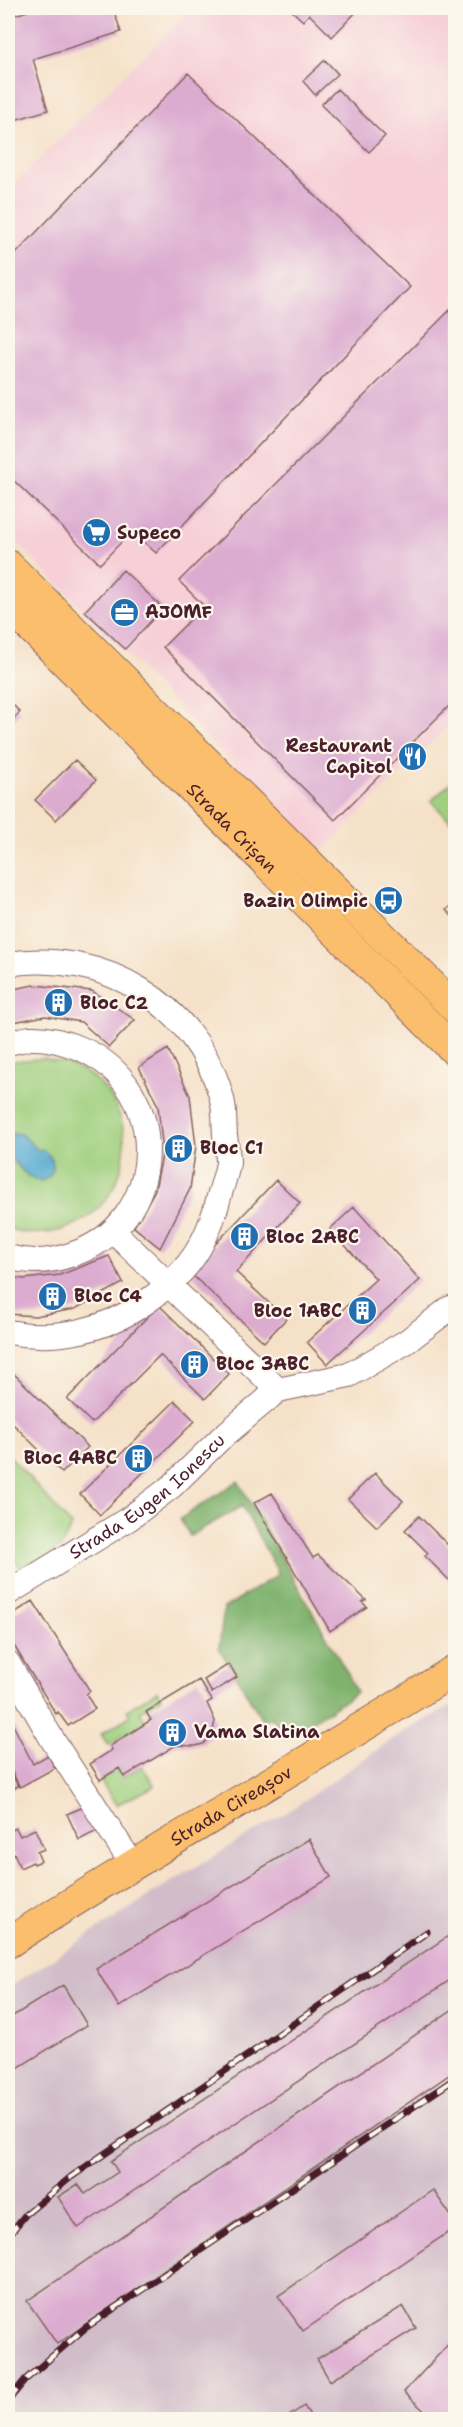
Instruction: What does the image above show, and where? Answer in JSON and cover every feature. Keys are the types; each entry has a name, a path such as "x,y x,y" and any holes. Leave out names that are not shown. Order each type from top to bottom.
{"main road":[{"name":"Strada Crișan","path":"8,565 456,1009"},
{"name":"Strada Crișan","path":"8,605 456,1052"},
{"name":"Strada Cireașov","path":"8,1943 132,1864 456,1669"}],"street":[{"path":"8,964 33,960 76,964 119,977 161,1004 184,1027 207,1061 222,1099 228,1163 212,1226 194,1258 169,1286 125,1317 79,1333 30,1336 8,1332"},
{"path":"8,1043 30,1038 63,1041 93,1054 119,1075 135,1099 145,1126 148,1155 143,1183 131,1209 113,1232 86,1251 54,1260 20,1261 8,1257"},
{"path":"113,1232 278,1390"},
{"name":"Strada Eugen Ionescu","path":"8,1593 130,1518 172,1485 220,1439 278,1390 349,1375 406,1342 450,1308 456,1309"},
{"path":"8,1662 52,1739 132,1864"}],"shaded area":[{"path":"192,8 455,8 455,719 320,853 8,533 8,190"},
{"path":"455,1704 455,2419 8,2420 8,1988 158,1890 292,1809 400,1734"}],"green space":[{"path":"455,779 455,826 431,801"},
{"path":"44,1058 71,1065 96,1080 113,1101 122,1125 124,1150 119,1176 106,1199 87,1218 61,1230 48,1233 27,1233 8,1228 8,1065 16,1061"},
{"path":"8,1454 72,1526 61,1547 23,1571 8,1551"},
{"path":"238,1481 350,1678 356,1693 285,1739 272,1717 263,1721 219,1648 224,1608 279,1574 242,1506 190,1536 180,1519"},
{"path":"157,1691 161,1698 140,1711 146,1721 108,1745 101,1734 130,1716 127,1710"},
{"path":"142,1766 155,1786 116,1805 100,1780 119,1768 124,1777"}],"water":[{"path":"14,1133 21,1134 39,1151 42,1149 49,1156 53,1162 50,1176 44,1180 30,1177 8,1155 8,1136"}],"building":[{"path":"38,8 113,8 121,32 33,59 48,110 8,122 8,17"},
{"path":"289,8 360,8 332,37 309,14 303,21"},
{"path":"325,60 338,74 315,95 303,81"},
{"path":"188,73 410,287 156,553 132,531 100,564 8,475 8,262"},
{"path":"337,89 385,136 369,152 321,105"},
{"path":"456,304 456,699 335,820 163,647 204,606 179,581"},
{"path":"123,570 163,608 125,649 85,611"},
{"path":"8,700 20,712 8,725"},
{"path":"75,760 96,780 56,820 35,800"},
{"path":"456,901 456,920 446,910"},
{"name":"Bloc C2","path":"34,985 92,991 135,1020 109,1047 81,1022 45,1016 8,1023 8,990"},
{"name":"Bloc C1","path":"168,1049 190,1096 196,1146 190,1189 160,1248 134,1227 155,1190 163,1151 158,1106 139,1067"},
{"name":"Bloc 2ABC","path":"276,1180 300,1203 236,1272 286,1319 264,1342 189,1272"},
{"name":"Bloc 1ABC","path":"354,1207 420,1280 327,1364 307,1342 376,1279 330,1229"},
{"name":"Bloc C4","path":"109,1256 123,1283 75,1309 35,1316 8,1314 8,1277 24,1279 60,1275"},
{"name":"Bloc 3ABC","path":"159,1305 229,1374 205,1399 160,1355 92,1423 67,1399"},
{"path":"8,1368 88,1447 62,1473 8,1419"},
{"name":"Bloc 4ABC","path":"175,1401 195,1421 100,1515 80,1494"},
{"path":"375,1473 403,1501 377,1527 348,1499"},
{"path":"272,1493 313,1558 318,1555 366,1600 362,1602 367,1607 330,1631 254,1503"},
{"path":"419,1516 456,1553 456,1587 425,1556 428,1553 405,1530"},
{"path":"33,1601 90,1691 86,1694 95,1709 68,1726 58,1712 56,1714 8,1636 8,1617"},
{"path":"229,1664 237,1677 212,1693 204,1680"},
{"name":"Vama Slatina","path":"199,1680 212,1700 207,1703 215,1721 212,1735 203,1744 176,1745 124,1777 119,1768 100,1780 90,1764 112,1750 110,1746 151,1720 146,1712"},
{"path":"8,1715 33,1764 48,1755 55,1768 20,1787 8,1764"},
{"path":"8,1767 18,1786 8,1792"},
{"path":"88,1805 99,1830 79,1840 67,1814"},
{"path":"16,1828 20,1836 35,1829 44,1849 37,1852 41,1861 20,1868 14,1853 8,1856 8,1832"},
{"path":"309,1839 331,1877 119,2007 96,1969"},
{"path":"456,1931 456,1976 78,2228 58,2197 78,2184 85,2194 118,2172 111,2161"},
{"path":"63,1985 87,2025 8,2074 8,2019"},
{"path":"456,2007 456,2070 57,2344 27,2301"},
{"path":"433,2190 456,2223 456,2227 303,2331 278,2296"},
{"path":"403,2306 416,2328 330,2381 317,2359"},
{"path":"456,2336 456,2420 434,2420 404,2392"},
{"path":"304,2406 313,2420 283,2420"}],"railway":[{"path":"8,2236 26,2214 71,2177 427,1932"},
{"path":"8,2401 25,2380 85,2328 456,2078"}],"place":[{"name":"Supeco","path":"96,533"},
{"name":"AJOMF","path":"124,612"},
{"name":"Restaurant Capitol","path":"413,756"},
{"name":"Bazin Olimpic","path":"389,901"},
{"name":"Bloc C2","path":"59,1003"},
{"name":"Bloc C1","path":"179,1148"},
{"name":"Bloc 2ABC","path":"245,1237"},
{"name":"Bloc C4","path":"53,1296"},
{"name":"Bloc 1ABC","path":"363,1311"},
{"name":"Bloc 3ABC","path":"195,1364"},
{"name":"Bloc 4ABC","path":"138,1458"},
{"name":"Vama Slatina","path":"173,1732"}]}
